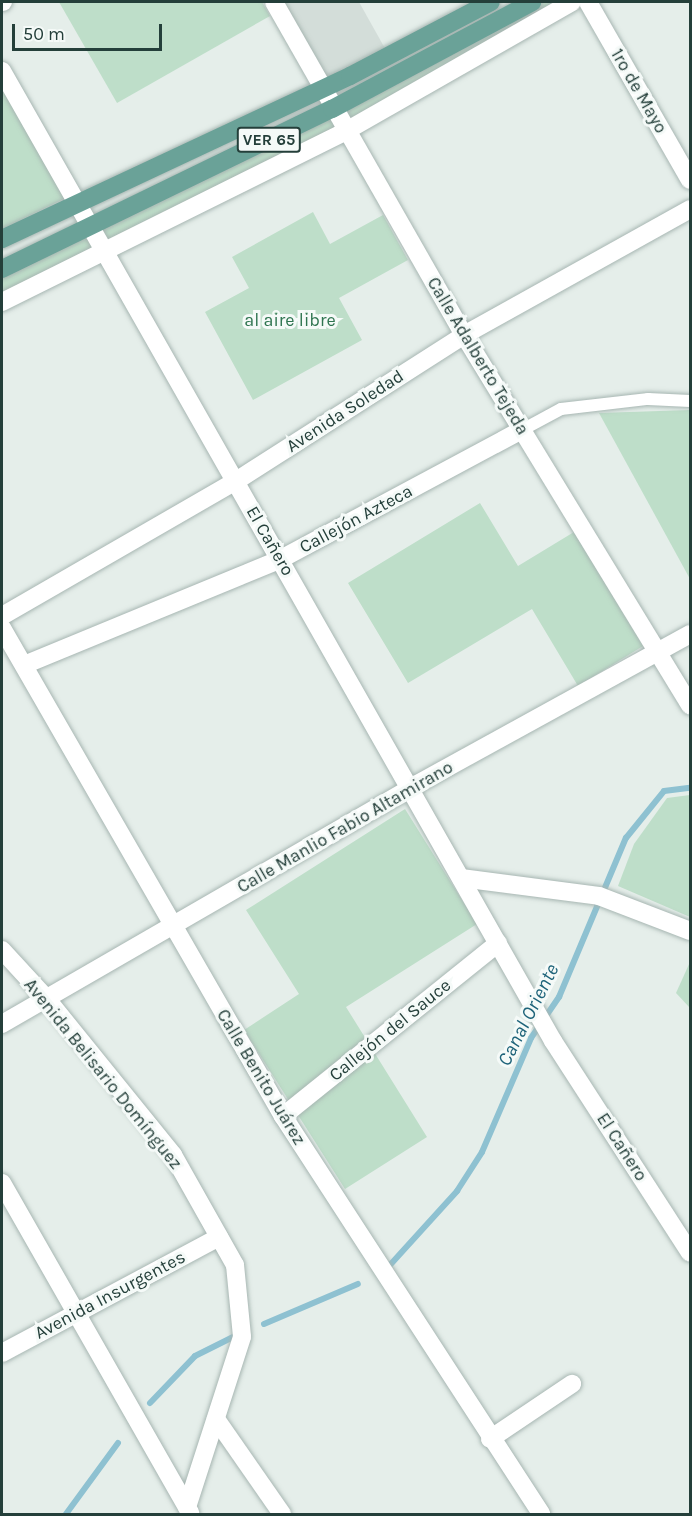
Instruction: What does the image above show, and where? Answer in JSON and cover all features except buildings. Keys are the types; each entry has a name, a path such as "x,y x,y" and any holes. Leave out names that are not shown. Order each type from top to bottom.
{"main road":[{"name":"VER 65","path":"2,239 321,89 491,2"},
{"name":"VER 65","path":"2,269 332,109 532,2"}],"street":[{"name":"Calle Adalberto Tejeda","path":"274,2 332,109 465,334 690,705"},
{"path":"2,302 346,131 572,2"},
{"name":"1ro de Mayo","path":"588,2 690,180"},
{"name":"El Cañero","path":"2,71 553,1041 690,1253"},
{"name":"Avenida Soledad","path":"2,616 236,482 465,334 690,209"},
{"name":"Callejón Azteca","path":"24,665 281,559 522,430"},
{"name":"Calle Benito Juárez","path":"2,628 171,927 283,1116 541,1515"},
{"name":"Calle Manlio Fabio Altamirano","path":"2,1024 410,788 690,634"},
{"path":"461,878 599,896 690,931"},
{"name":"Callejón del Sauce","path":"283,1116 498,943"},
{"name":"Avenida Belisario Domínguez","path":"2,950 46,998 173,1155 235,1265 242,1337 189,1511"},
{"path":"2,1184 189,1511"},
{"name":"Avenida Insurgentes","path":"2,1353 219,1237"},
{"path":"490,1439 572,1384"},
{"path":"216,1419 282,1515"}],"lane":[{"name":"Callejón Azteca","path":"522,430 561,409 648,399 690,402"}],"shaded area":[{"path":"279,2 359,2 387,52 322,83"}],"green space":[{"path":"59,2 262,2 270,16 117,103"},
{"path":"532,2 572,2 106,248 96,228"},
{"path":"2,74 70,196 2,229"},
{"name":"al aire libre","path":"313,212 330,244 383,215 408,260 339,298 362,340 253,400 205,312 249,288 232,257"},
{"path":"90,231 100,249 2,299 2,274"},
{"path":"690,410 690,579 599,413"},
{"path":"480,503 518,566 574,532 643,646 578,686 532,609 408,683 348,583"},
{"path":"690,795 690,917 618,886 634,844 667,798"},
{"path":"405,809 477,924 346,1007 427,1137 345,1189 244,1030 299,994 246,910"},
{"path":"690,962 690,1008 676,993"}],"waterway":[{"name":"Canal Oriente","path":"390,1265 457,1191 482,1152 531,1038 559,997 626,838 664,791 690,788"},
{"name":"Canal Oriente","path":"264,1324 358,1284"},
{"name":"Canal Oriente","path":"150,1403 195,1356 233,1337"},
{"name":"Canal Oriente","path":"66,1514 118,1443"}]}
